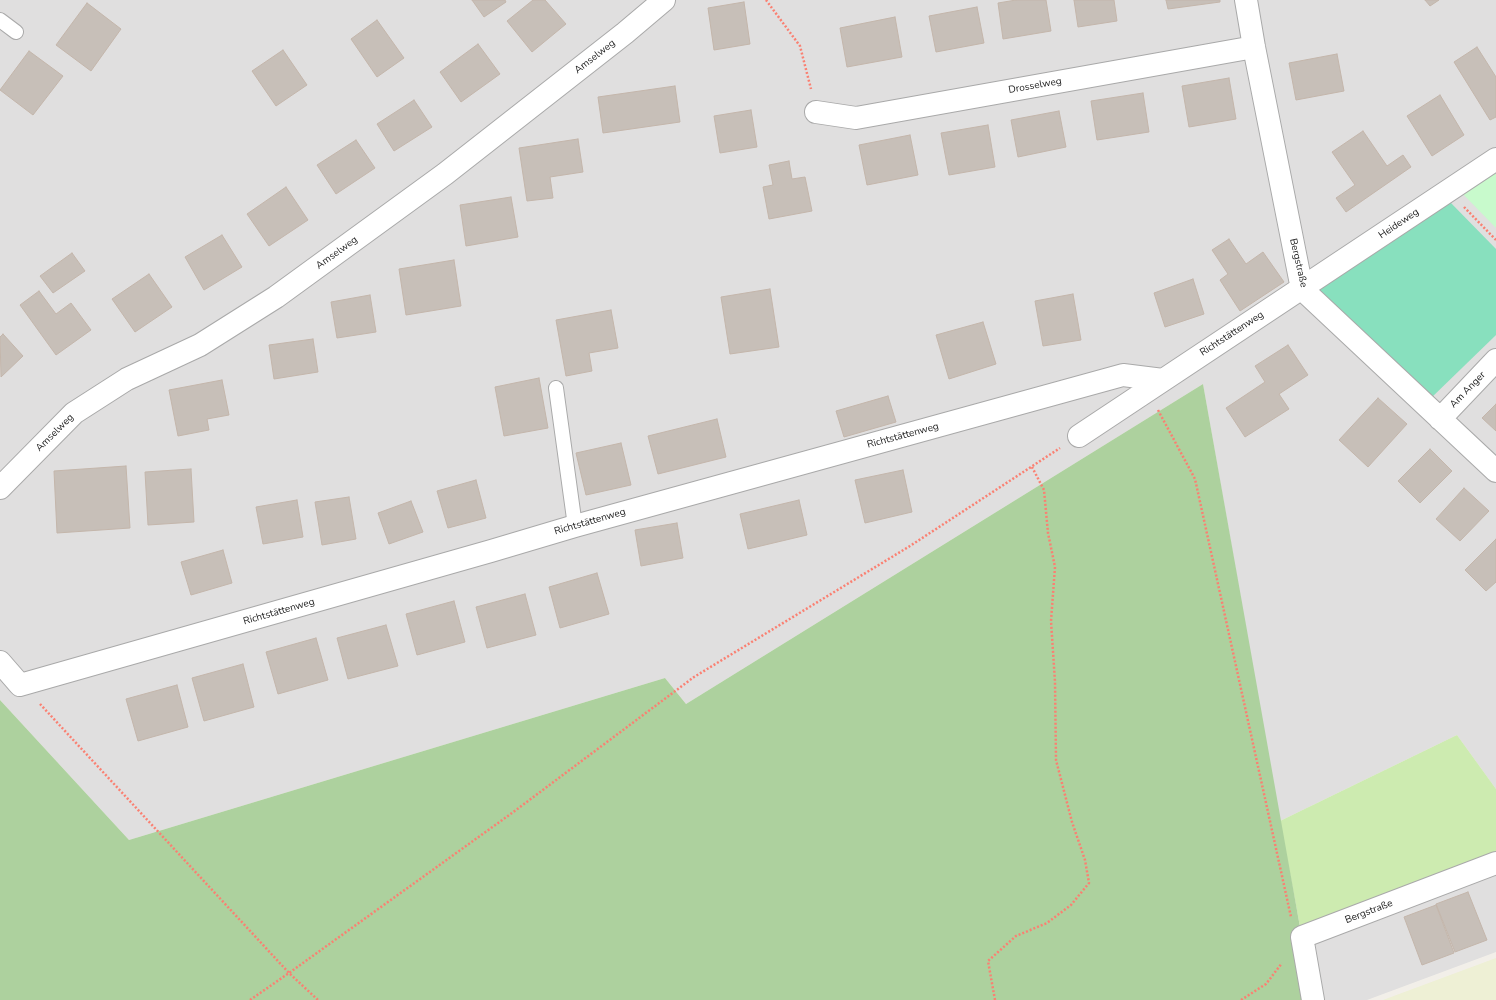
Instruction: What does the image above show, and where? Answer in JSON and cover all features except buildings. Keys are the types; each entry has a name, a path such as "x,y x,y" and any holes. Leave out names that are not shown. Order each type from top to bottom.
{"street":[{"name":"Amselweg","path":"0,488 74,413 127,379 200,346 276,297 445,174 626,33 664,0"},
{"name":"Bergstraße","path":"1246,0 1302,289 1496,471"},
{"name":"Drosselweg","path":"816,112 856,118 1254,47"},
{"name":"Heideweg","path":"1302,289 1496,159"},
{"name":"Richtstättenweg","path":"1079,436 1302,289"},
{"name":"Am Anger","path":"1440,419 1496,360"},
{"name":"Richtstättenweg","path":"20,685 576,526 1123,375 1155,385"},
{"path":"0,662 20,685"},
{"name":"Bergstraße","path":"1302,937 1496,863"},
{"path":"1302,937 1313,1000"}],"lane":[{"path":"0,20 16,32"},
{"path":"556,388 576,526"}],"path":[{"path":"766,0 800,46 816,112"},
{"path":"1448,191 1496,240"},
{"path":"1155,385 1195,479 1289,914 1302,937 1266,984 1241,1000"},
{"path":"250,1000 512,813 694,677 910,546 1079,436"},
{"path":"995,1000 988,960 1016,936 1047,923 1071,905 1089,883 1085,860 1072,822 1056,760 1051,621 1055,567 1048,533 1044,490 1032,467"},
{"path":"20,685 289,973 318,1000"}],"shaded area":[{"path":"0,0 1496,0 1496,789 1457,735 1280,821 1203,384 686,704 665,678 129,840 0,700"},
{"path":"1496,854 1496,952 1367,1000 1313,1000 1302,937"}],"green space":[{"path":"1496,167 1496,228 1460,191"},
{"path":"1449,201 1496,249 1496,335 1429,400 1316,291"},
{"path":"1203,384 1313,1000 0,1000 0,700 129,840 665,678 686,704"},
{"path":"1457,735 1496,789 1496,854 1302,937 1280,821"},
{"path":"1496,958 1496,1000 1383,1000"}]}
